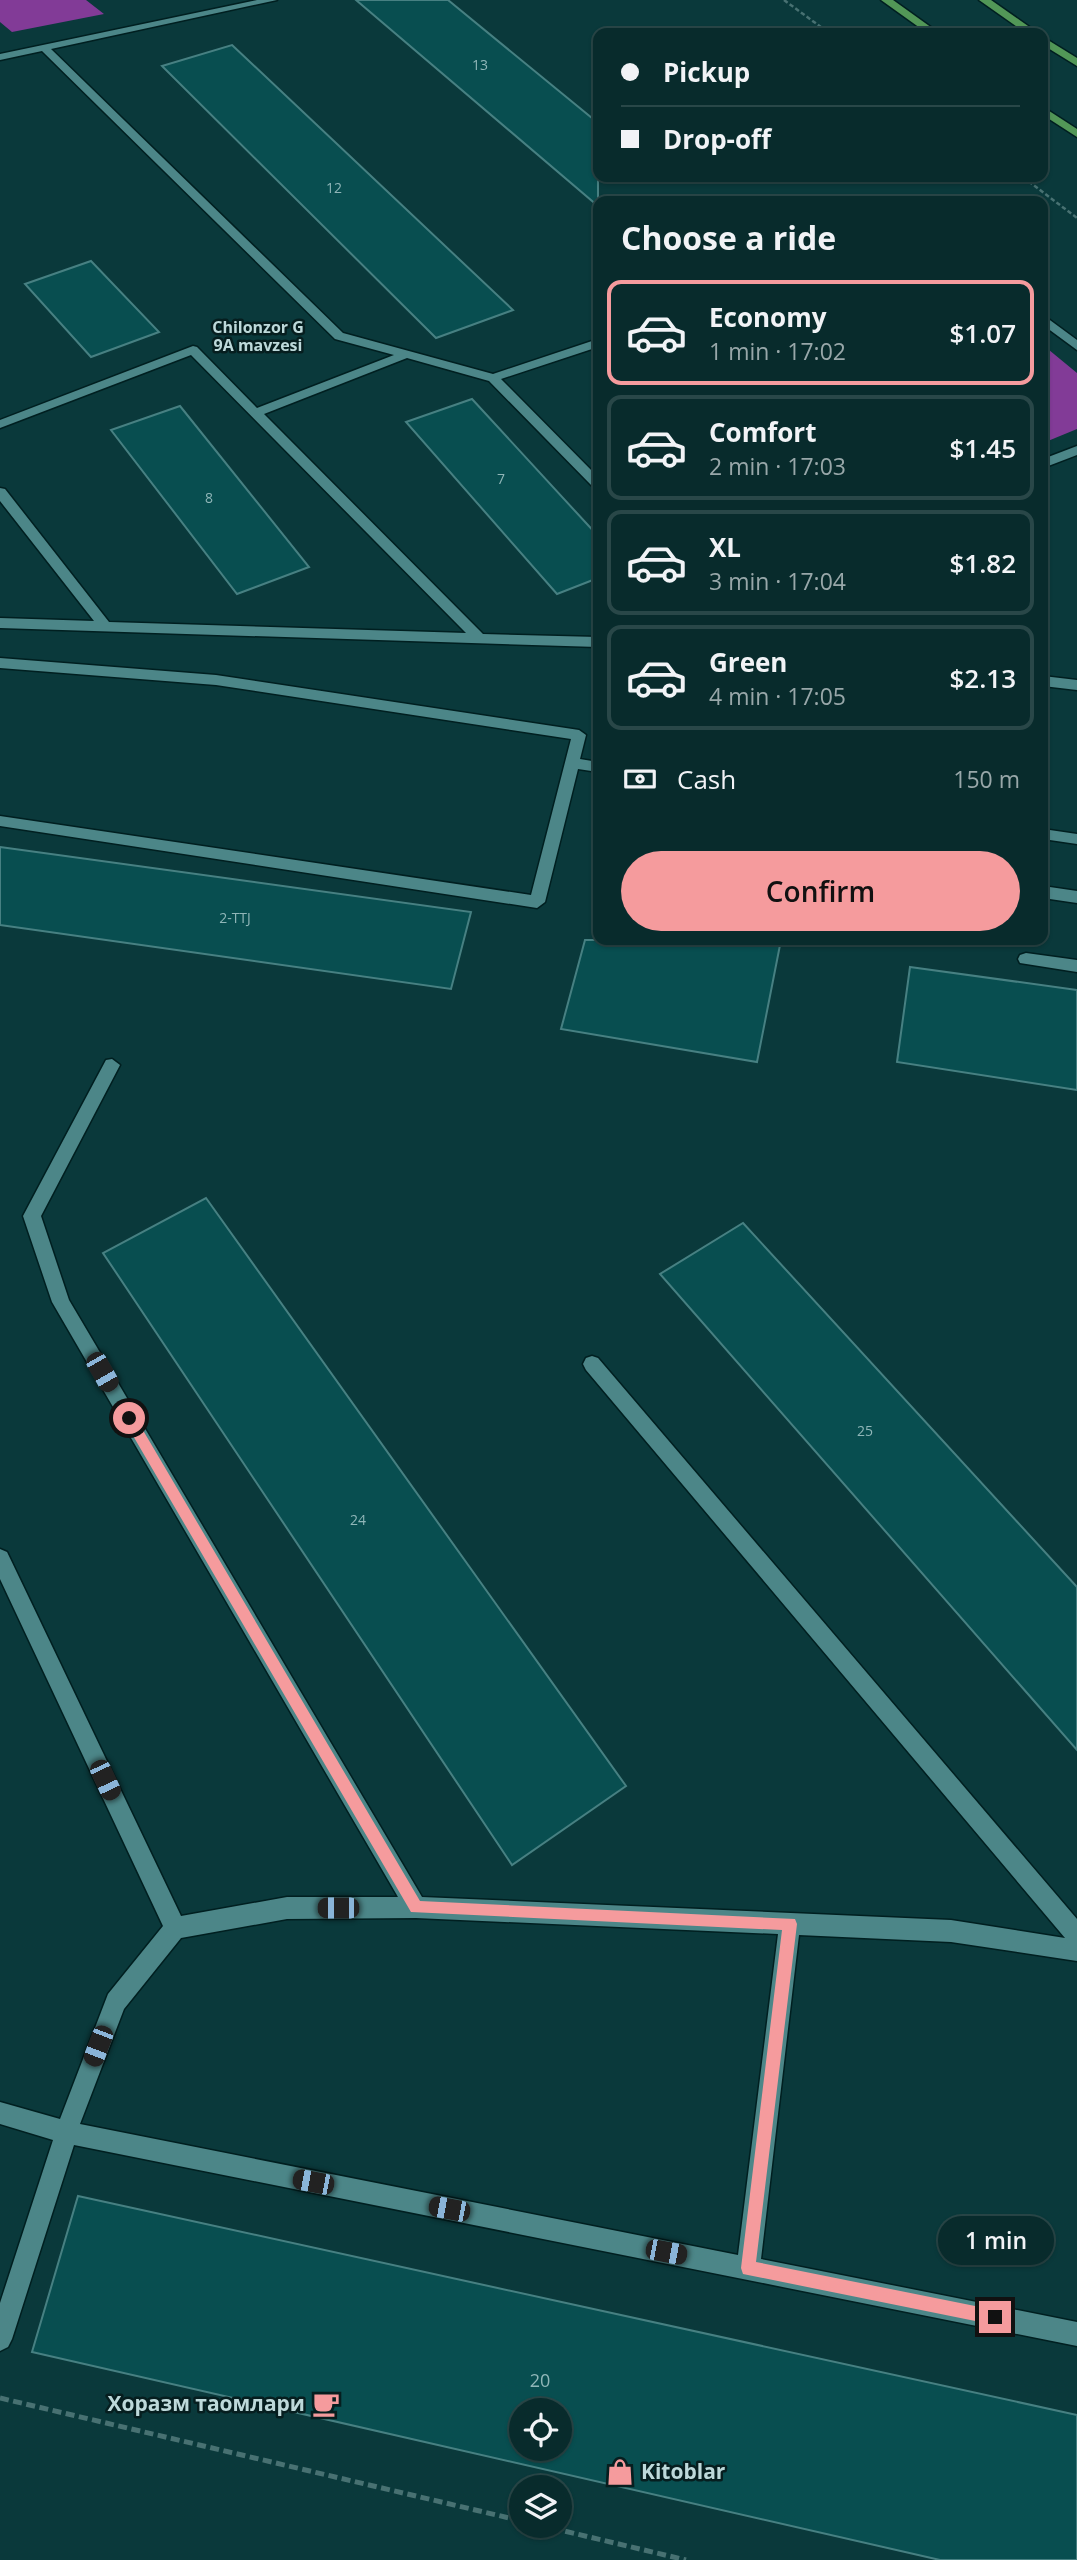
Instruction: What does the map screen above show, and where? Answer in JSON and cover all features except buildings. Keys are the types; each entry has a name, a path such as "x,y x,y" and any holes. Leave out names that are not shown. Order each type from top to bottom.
{"main road":[{"path":"886,0 927,28"},
{"path":"984,0 1026,28"},
{"path":"1048,43 1077,63"},
{"path":"1048,114 1077,134"}],"lane":[{"path":"0,46 5,56 272,0"},
{"path":"44,47 339,336 493,377 593,479"},
{"path":"1048,323 1077,346"},
{"path":"493,377 593,345"},
{"path":"0,424 193,350 479,638"},
{"path":"255,413 407,354"},
{"path":"1048,462 1077,450"},
{"path":"0,492 106,627"},
{"path":"0,623 593,642"},
{"path":"0,663 216,680 579,736 537,902 0,821"},
{"path":"1048,682 1077,685"},
{"path":"572,763 593,766"},
{"path":"1048,835 1077,839"},
{"path":"1048,893 1077,897"},
{"path":"1026,959 1077,966"},
{"path":"112,1065 32,1216 61,1302 416,1908"},
{"path":"592,1364 1077,1935"},
{"path":"0,1558 176,1928"},
{"path":"0,2339 80,2091 116,2002 176,1928 286,1908 416,1908 951,1931 1077,1950"},
{"path":"748,2268 790,1924"},
{"path":"0,2113 68,2133 1077,2334"}],"path":[{"path":"785,0 823,28"},
{"path":"1030,182 1077,218"},
{"path":"0,2398 509,2518"},
{"path":"572,2533 686,2560"}],"shaded area":[{"path":"0,0 86,0 104,14 12,32 0,22"},
{"path":"1048,349 1077,373 1077,429 1048,441"}],"place":[{"name":"Хоразм таомлари","path":"326,2404"},
{"name":"Kitoblar","path":"620,2472"}],"district":[{"name":"Chilonzor G 9A mavzesi","path":"258,336"}],"route":[{"path":"129,1418 416,1908 790,1924 748,2268 995,2317"}]}
